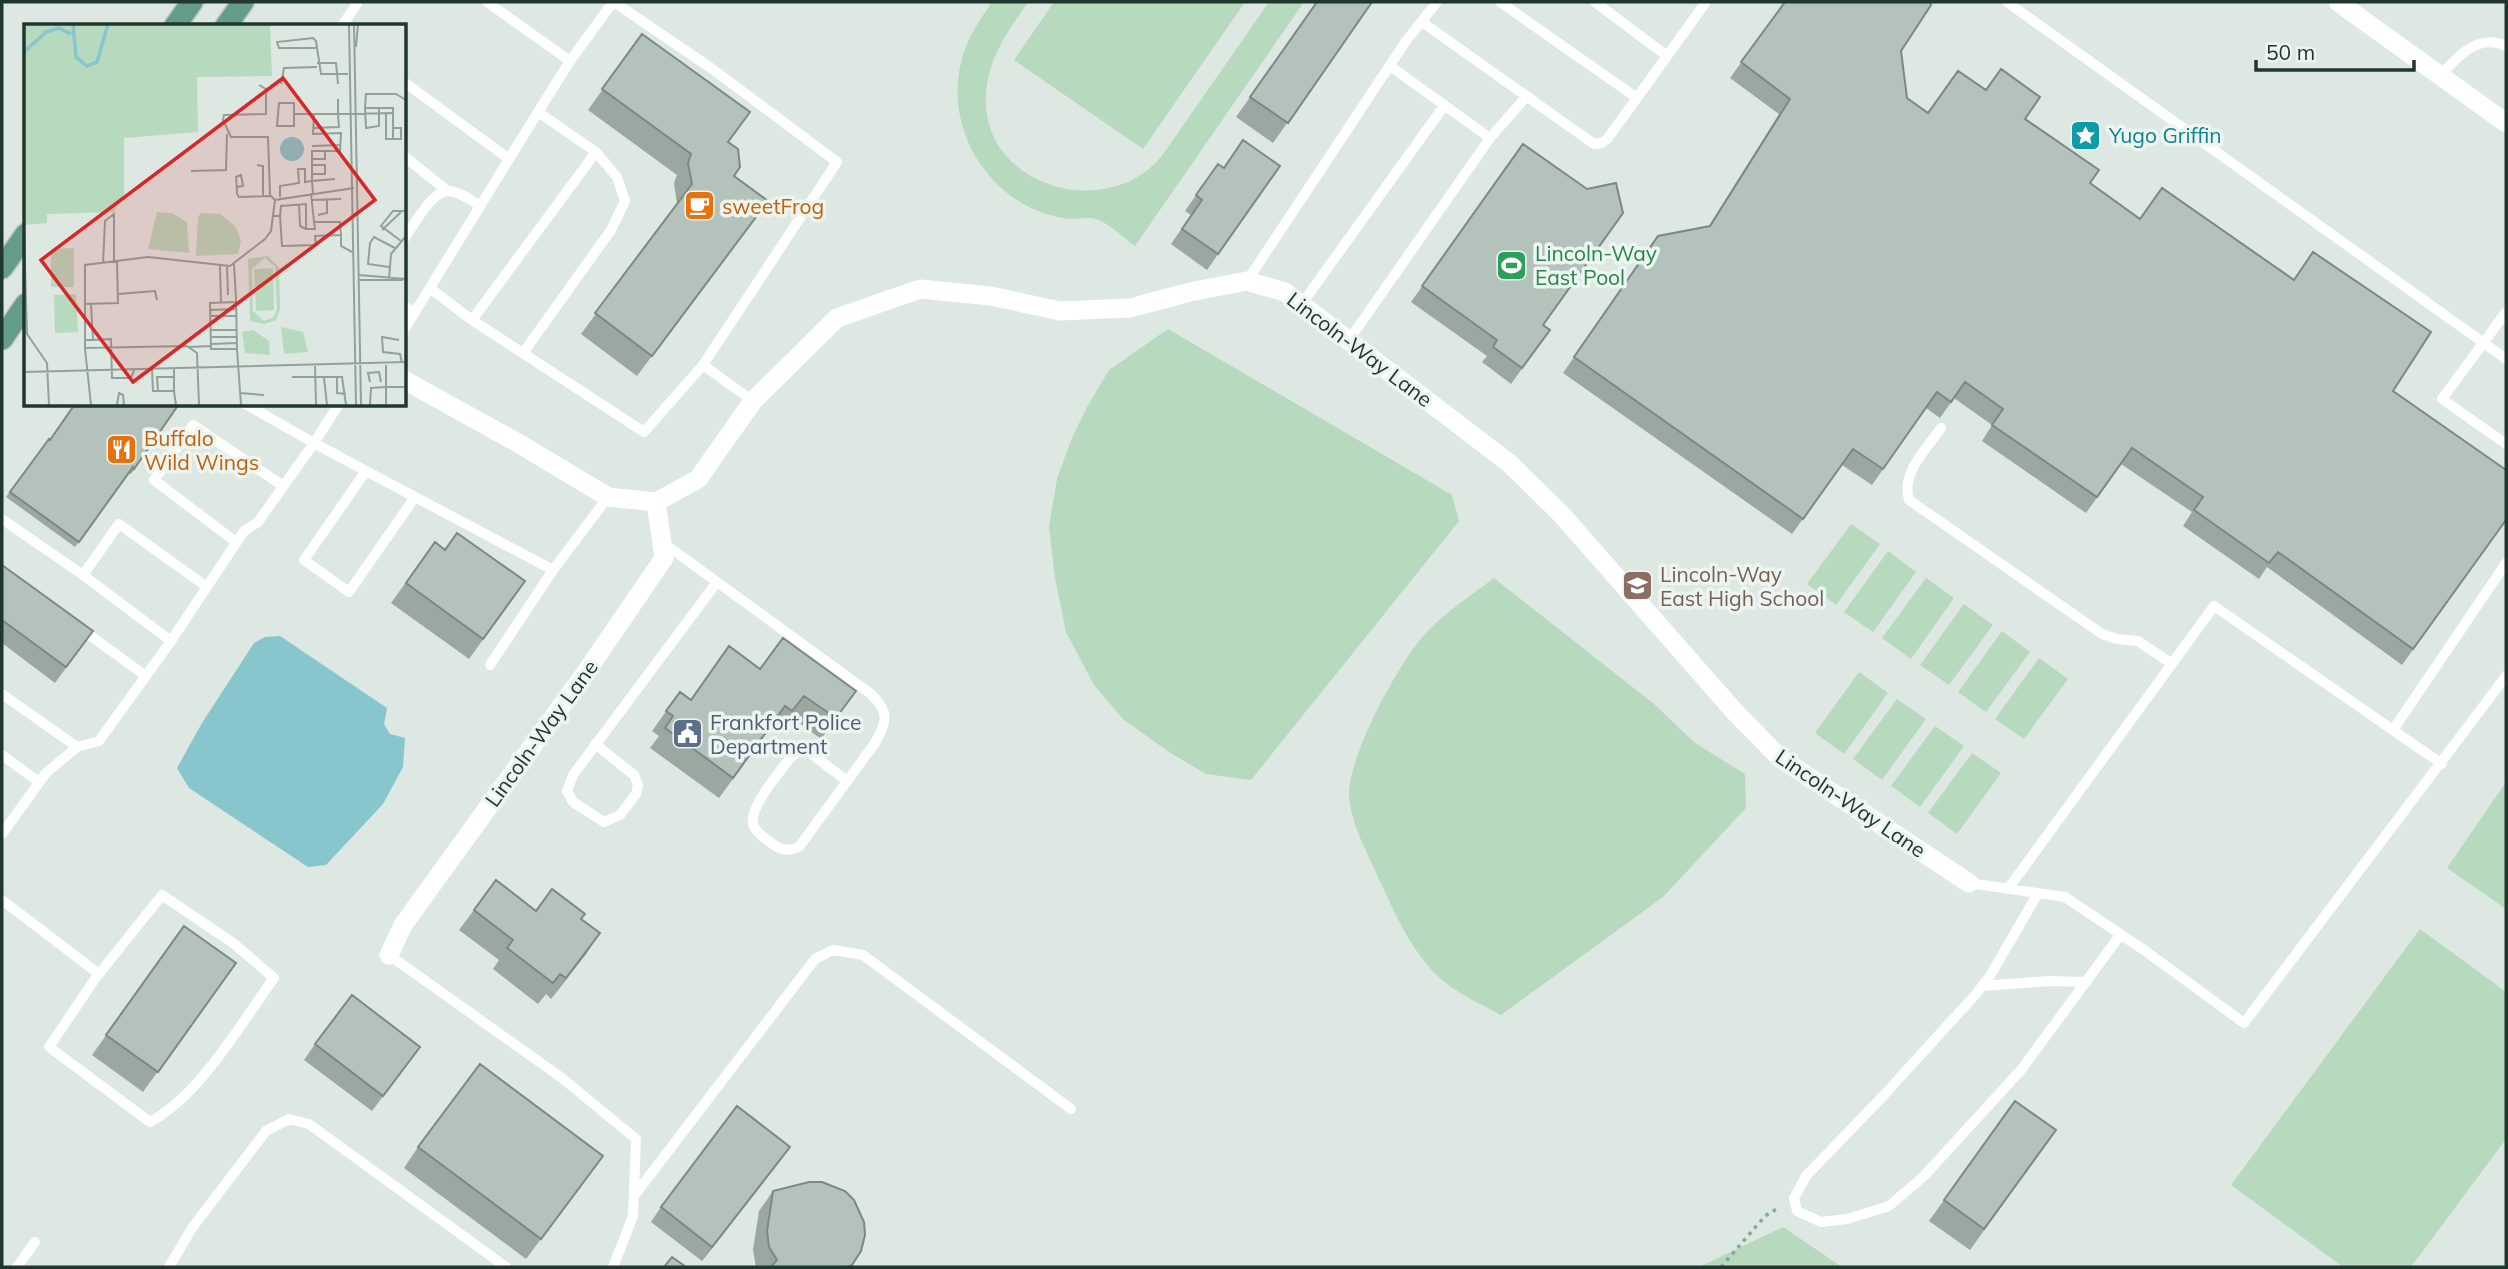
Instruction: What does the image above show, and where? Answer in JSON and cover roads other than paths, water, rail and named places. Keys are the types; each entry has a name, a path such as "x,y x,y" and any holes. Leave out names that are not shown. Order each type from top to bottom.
{"main road":[{"path":"176,24 192,2"},
{"path":"227,24 243,2"},
{"path":"2,268 24,237"},
{"path":"2,339 24,307"}],"street":[{"path":"2338,2 2506,123"},
{"name":"Lincoln-Way Lane","path":"389,955 403,925 586,672 664,558 656,502 698,479 753,401 837,318 920,289 991,296 1060,311 1130,308 1247,281 1285,292 1509,463 1561,514 1735,712 1780,758 1969,883"},
{"path":"406,381 608,497 656,502"}],"lane":[{"path":"343,24 358,2"},
{"path":"486,2 570,61"},
{"path":"406,327 570,61 614,2 711,68 837,162 703,365 643,432 472,320 431,289"},
{"path":"1247,281 1406,41 1437,2"},
{"path":"1500,2 1637,98"},
{"path":"1595,2 1667,56"},
{"path":"1422,22 1594,144 1602,143 1608,138 1706,2"},
{"path":"2007,2 2506,359"},
{"path":"2441,76 2460,53 2485,41 2506,46"},
{"path":"1390,66 1490,138"},
{"path":"406,83 509,159"},
{"path":"1349,340 1490,138 1527,96"},
{"path":"1301,305 1444,106"},
{"path":"523,353 611,230 625,201 617,177 596,152 538,112"},
{"path":"472,320 596,152"},
{"path":"406,158 446,190 457,192 480,206"},
{"path":"406,236 438,194 446,190"},
{"path":"406,307 415,313"},
{"path":"2506,312 2442,399 2506,443"},
{"path":"703,365 753,401"},
{"path":"249,406 552,570"},
{"path":"2,834 46,773 77,747 99,741 171,641 236,542 244,531 258,522 338,406"},
{"path":"236,542 154,480 193,425 284,486"},
{"path":"1941,428 1911,470 1905,486 1909,500 2102,635 2138,641 2172,664"},
{"path":"366,471 304,560 349,592 415,497"},
{"path":"490,665 552,570 608,497"},
{"path":"2,519 171,641"},
{"path":"83,575 119,524 206,587"},
{"path":"662,542 871,694 882,704 886,716 883,730 847,781 799,847 789,851 776,847 753,825 752,813 798,751 809,752 847,781"},
{"path":"2393,730 2506,564"},
{"path":"595,744 634,775 638,785 636,794 620,815 604,822 573,802 567,792 568,783 595,744 717,582"},
{"path":"2008,889 2214,606 2442,764"},
{"path":"70,621 146,676"},
{"path":"1969,883 2065,897 2244,1023 2506,676"},
{"path":"2,694 77,747"},
{"path":"2,755 39,782"},
{"path":"2038,893 1982,986 1884,1095 1806,1176 1794,1198 1797,1211 1821,1222 1847,1219 1889,1206 1924,1176 2021,1070 2121,934"},
{"path":"2,900 99,974 49,1047 149,1122 167,1113 195,1086 274,978 233,943 162,895 95,979"},
{"path":"634,1196 815,959 833,950 863,955 1071,1109"},
{"path":"389,955 562,1078 636,1139 633,1216 613,1267"},
{"path":"1982,986 2049,981 2087,982"},
{"path":"169,1267 192,1228 266,1130 289,1119 309,1124 506,1267"},
{"path":"18,1267 36,1242"}],"water":[{"path":"280,636 387,708 384,724 390,734 405,738 403,767 383,804 326,865 308,867 189,788 177,768 202,723 254,643 265,637"}],"place":[{"name":"Yugo Griffin","path":"2086,135"},
{"name":"sweetFrog","path":"699,206"},
{"name":"Lincoln-Way East Pool","path":"1512,265"},
{"name":"Buffalo Wild Wings","path":"121,450"},
{"name":"Lincoln-Way East High School","path":"1637,586"},
{"name":"Frankfort Police Department","path":"687,734"}]}
